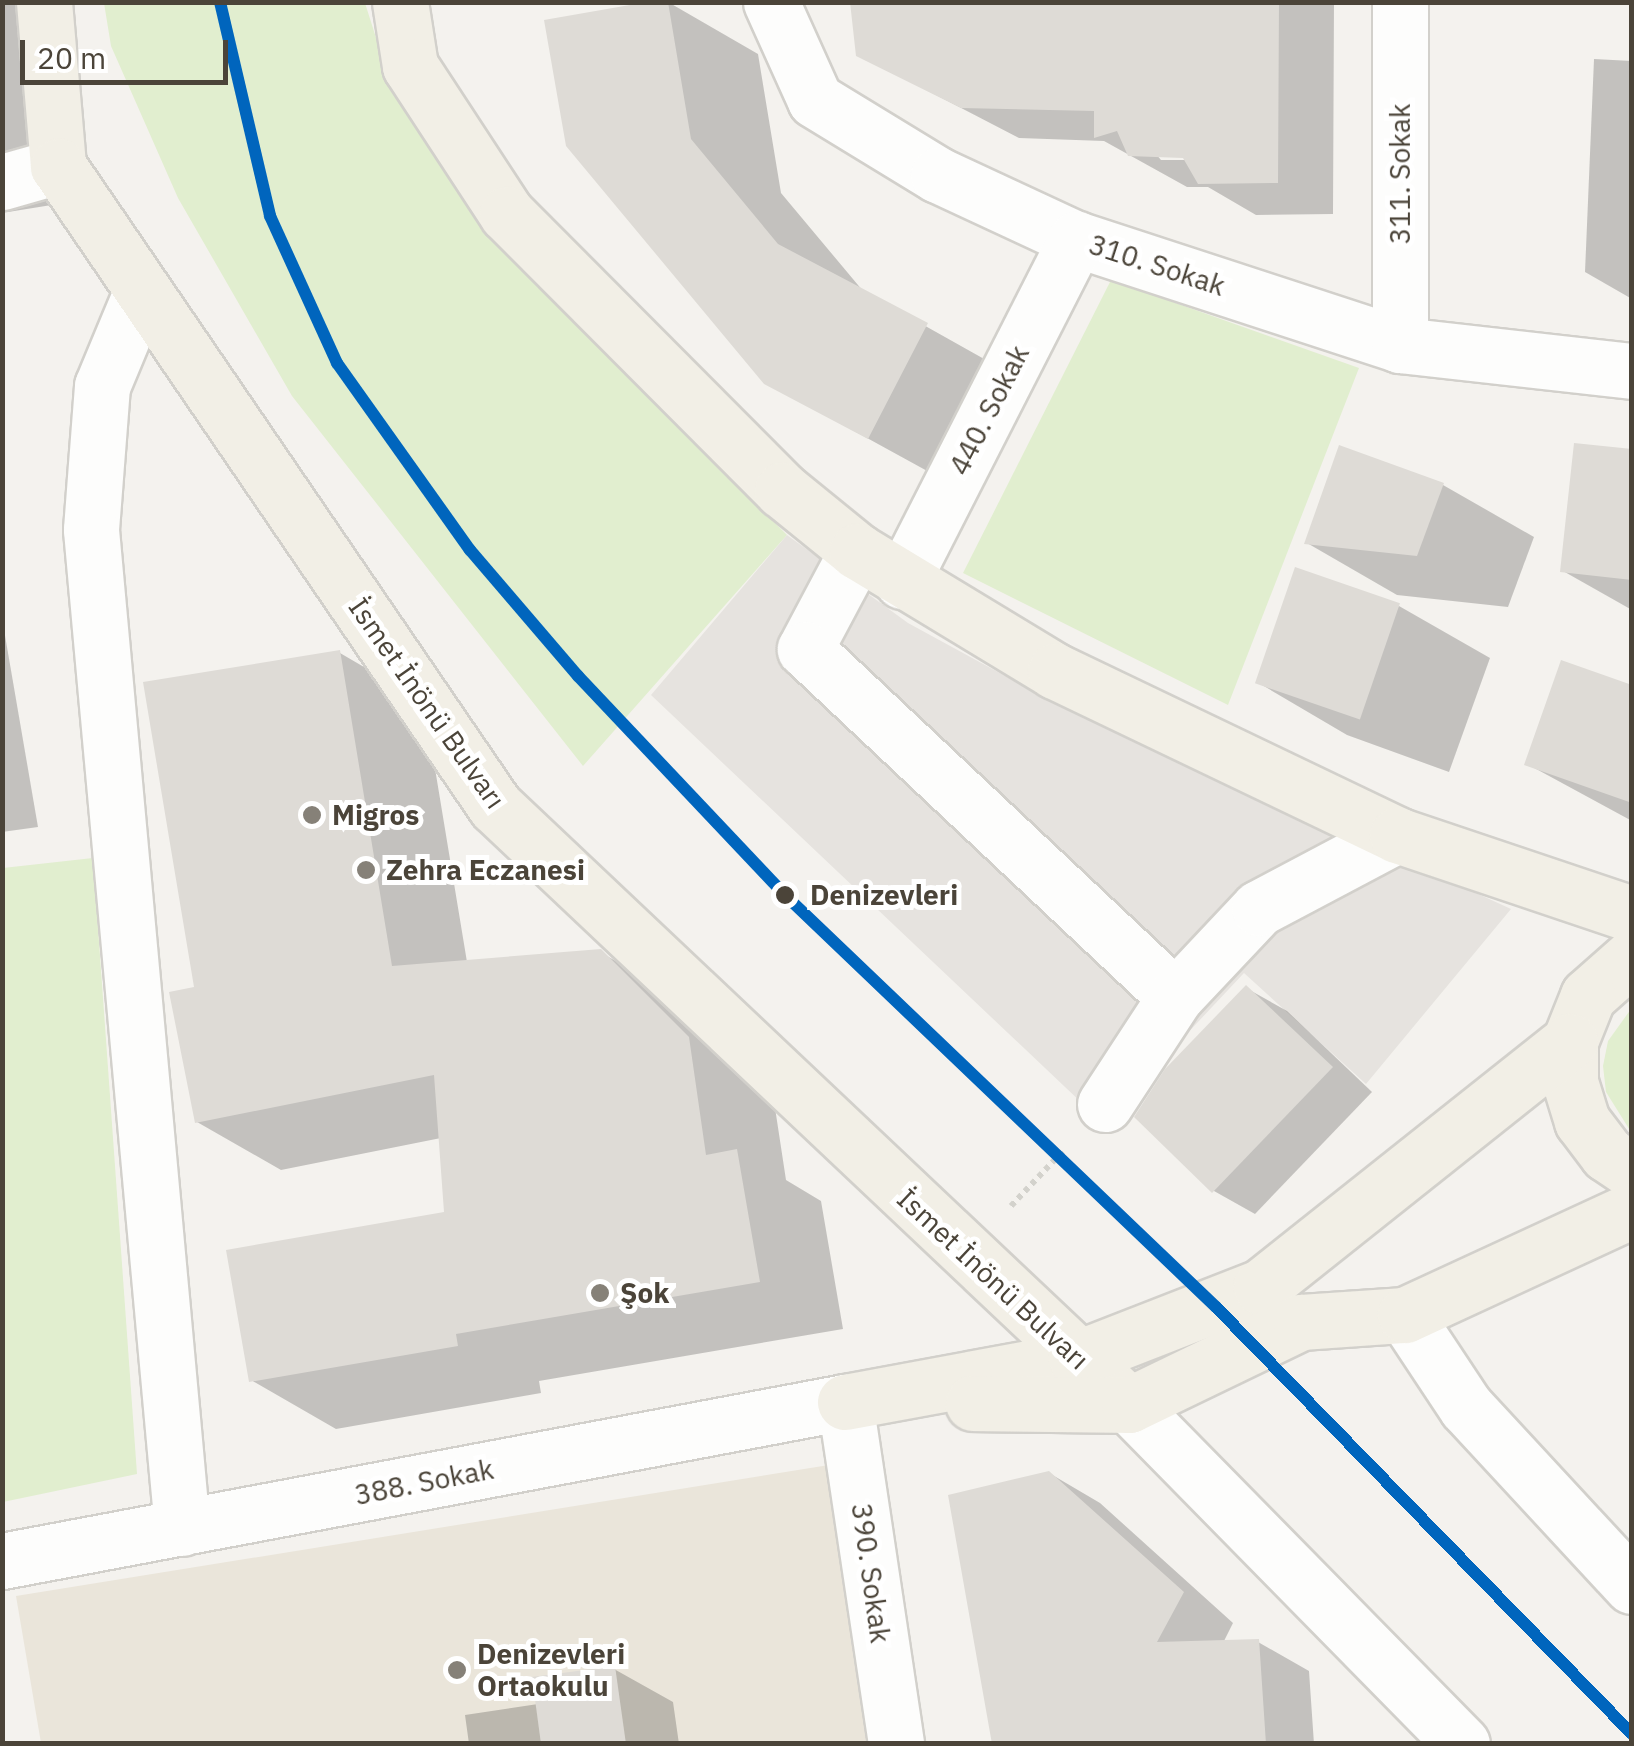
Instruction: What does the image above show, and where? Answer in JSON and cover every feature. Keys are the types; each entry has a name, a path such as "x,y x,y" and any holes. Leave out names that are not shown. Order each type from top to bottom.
{"main road":[{"name":"İsmet İnönü Bulvarı","path":"44,2 58,166 495,806 1129,1405"},
{"path":"400,2 410,66 507,214 782,490 858,551 902,582 1056,671 1397,835 1632,914"},
{"path":"1632,957 1588,996 1570,1041 1570,1082 1582,1122 1607,1154 1632,1171"},
{"path":"845,1402 1076,1359 1261,1287 1570,1041"},
{"path":"845,1402 1129,1405 1302,1322 1405,1315 1632,1210"}],"street":[{"name":"310. Sokak","path":"771,2 815,100 938,175 1076,238 1400,345 1632,371"},
{"name":"311. Sokak","path":"1400,2 1400,345"},
{"path":"2,182 58,166"},
{"name":"440. Sokak","path":"902,582 1076,238"},
{"path":"142,290 102,386 91,530 182,1528"},
{"path":"858,551 805,648 1176,997"},
{"path":"1105,1104 1176,997 1259,908 1397,835"},
{"path":"1405,1315 1466,1406 1632,1586"},
{"name":"388. Sokak","path":"2,1561 845,1402"},
{"name":"390. Sokak","path":"845,1402 896,1744"},
{"path":"1129,1405 1462,1744"}],"path":[{"path":"966,1255 1105,1104"}],"shaded area":[{"path":"787,535 908,623 1020,684 1511,909 1366,1084 1244,973 1103,1123 651,695"},
{"name":"Denizevleri Ortaokulu","path":"854,1461 896,1743 41,1743 16,1596"}],"green space":[{"path":"104,3 365,3 392,88 487,236 787,535 583,766 292,396 178,198 111,46"},
{"path":"1111,280 1359,368 1228,705 963,573"},
{"path":"93,858 137,1474 3,1502 3,868"},
{"path":"1631,1009 1631,1132 1606,1092 1603,1066 1608,1041"}],"building":[{"path":"647,2 668,2 691,139 778,244 928,323 868,439 764,384 566,146 544,20"},
{"path":"850,2 1279,2 1278,183 1198,184 1183,158 1128,156 1117,131 1094,138 1094,111 961,108 856,56"},
{"path":"1574,443 1632,449 1632,580 1560,572"},
{"path":"1339,445 1444,483 1417,556 1304,544"},
{"path":"1295,567 1400,603 1360,719 1255,683"},
{"path":"340,650 392,966 601,949 689,1037 706,1155 737,1149 760,1282 456,1334 458,1346 249,1382 226,1250 444,1212 434,1075 195,1123 169,992 194,987 143,682"},
{"path":"1561,660 1632,685 1632,803 1524,765"},
{"path":"1246,985 1333,1067 1212,1193 1134,1117 1165,1069"},
{"path":"1049,1471 1184,1592 1157,1642 1259,1639 1266,1744 992,1744 948,1495"},
{"name":"Denizevleri Ortaokulu","path":"615,1666 626,1744 541,1744 532,1677"}],"transit line":[{"path":"220,2 270,216 337,363 470,550 578,676 786,896 1216,1307 1632,1734"}],"place":[{"name":"Migros","path":"312,815"},
{"name":"Zehra Eczanesi","path":"366,870"},
{"name":"Denizevleri","path":"785,895"},
{"name":"Şok","path":"600,1293"},
{"name":"Denizevleri Ortaokulu","path":"457,1670"}]}
